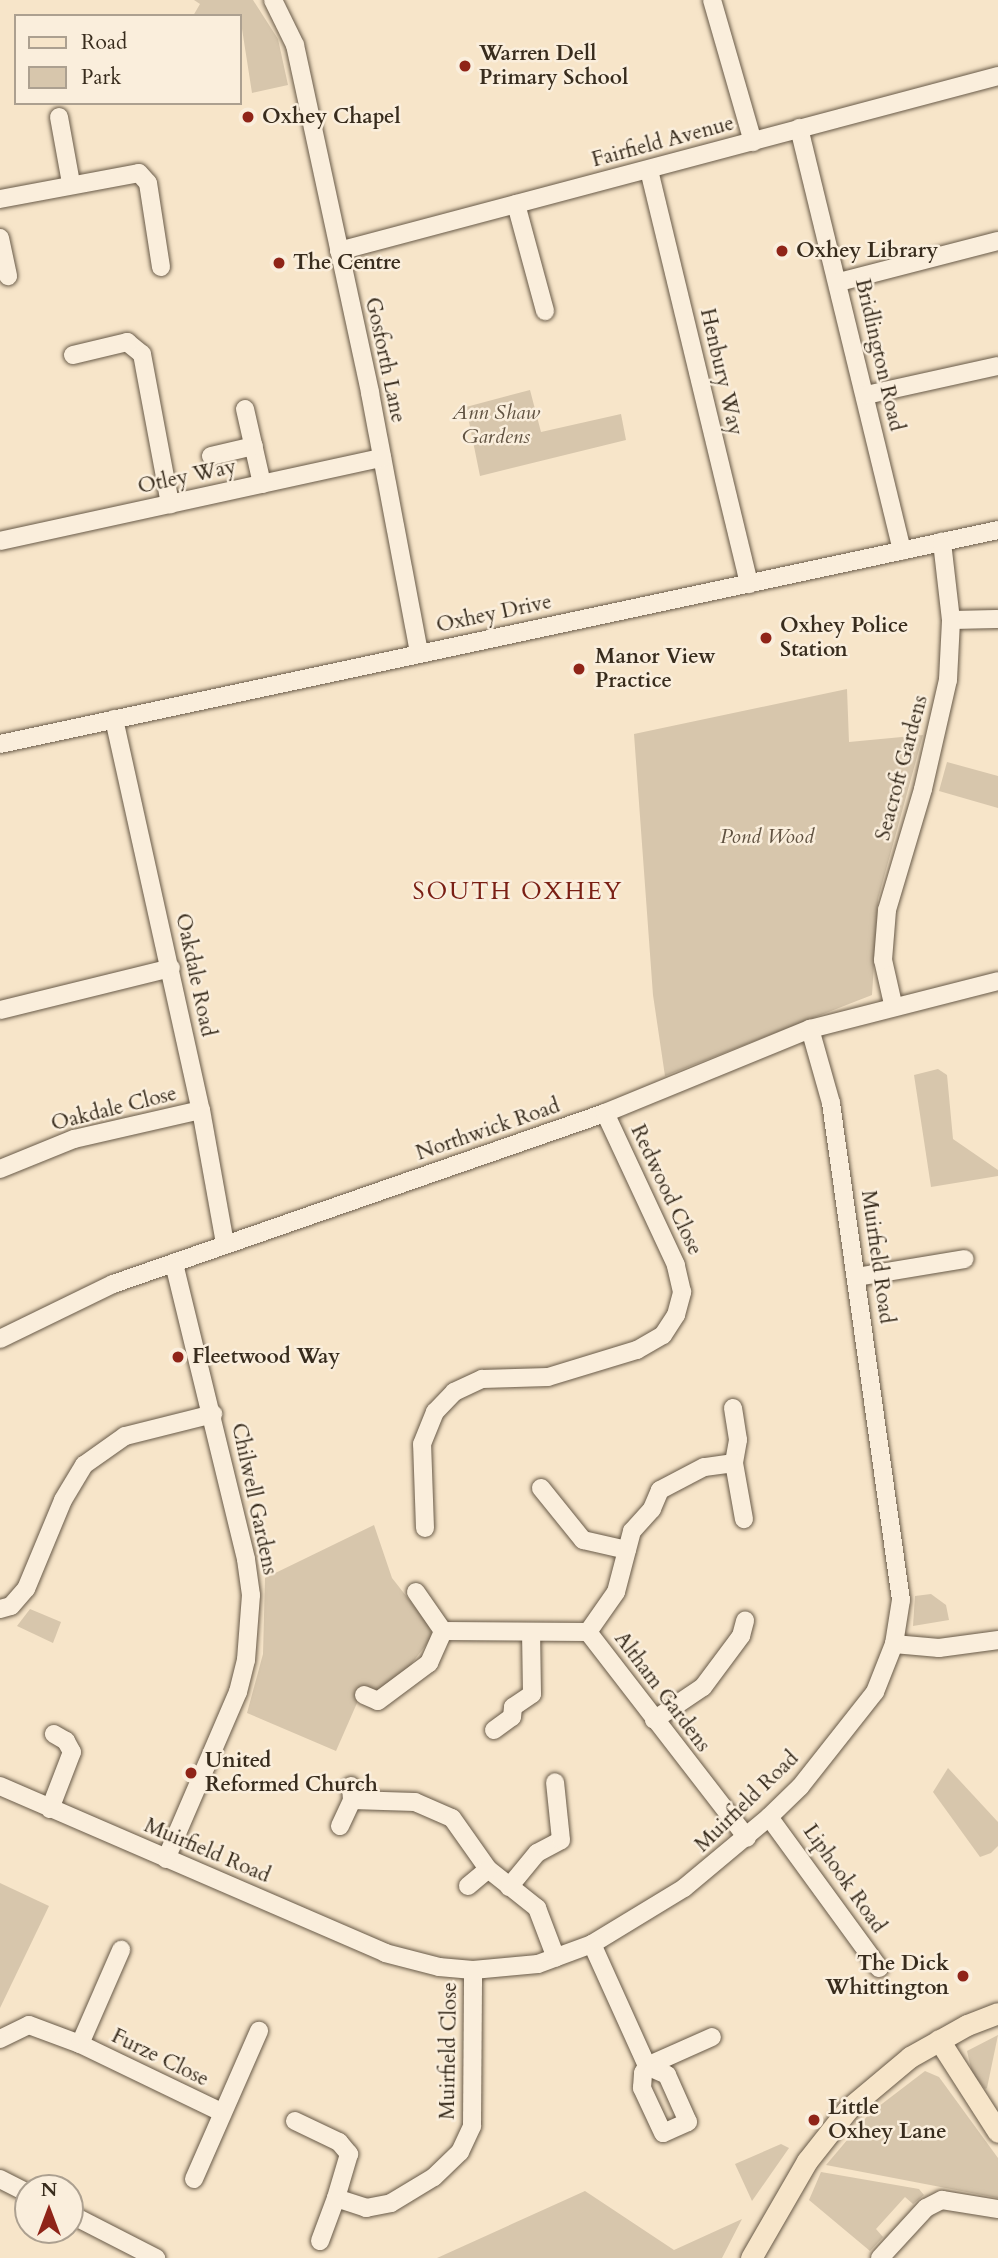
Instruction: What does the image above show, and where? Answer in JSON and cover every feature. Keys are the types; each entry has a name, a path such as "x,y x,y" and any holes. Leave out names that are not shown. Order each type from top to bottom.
{"main road":[{"path":"751,2258 801,2171 842,2116 889,2072 939,2040 998,2013"},
{"path":"939,2040 998,2132"}],"street":[{"name":"Gosforth Lane","path":"273,0 295,46 382,458 419,653"},
{"path":"712,0 753,142"},
{"name":"Fairfield Avenue","path":"339,251 998,76"},
{"path":"59,117 71,183"},
{"name":"Bridlington Road","path":"799,128 839,282 902,551"},
{"name":"Henbury Way","path":"649,170 749,584"},
{"path":"0,199 129,173 146,177 161,267"},
{"path":"516,204 545,311"},
{"path":"0,238 8,276"},
{"path":"839,282 998,241"},
{"path":"73,355 127,342 142,354 170,504"},
{"path":"866,395 998,366"},
{"path":"245,409 262,484"},
{"path":"211,456 254,446"},
{"name":"Otley Way","path":"0,541 382,458"},
{"name":"Oxhey Drive","path":"0,744 998,530"},
{"name":"Seacroft Gardens","path":"893,1004 883,960 887,910 944,702 951,620 942,542"},
{"path":"951,620 998,619"},
{"name":"Oakdale Road","path":"114,719 171,968 225,1243"},
{"path":"0,1010 171,968"},
{"name":"Northwick Road","path":"0,1339 74,1301 225,1243 605,1113 810,1029 893,1004 998,981"},
{"name":"Muirfield Road","path":"0,1786 385,1953 439,1967 474,1970 556,1958 592,1944 684,1888 747,1838 809,1776 875,1692 894,1644 901,1581 831,1103 810,1029"},
{"name":"Oakdale Close","path":"0,1169 74,1139 201,1110"},
{"name":"Redwood Close","path":"425,1528 422,1444 435,1412 454,1392 482,1379 548,1377 637,1350 663,1335 676,1315 682,1292 677,1265 605,1113"},
{"path":"857,1277 965,1259"},
{"name":"Chilwell Gardens","path":"166,1859 239,1692 246,1660 251,1595 246,1559 213,1414 174,1263"},
{"path":"733,1408 738,1440 734,1463 744,1519"},
{"path":"0,1609 11,1606 26,1589 72,1481 89,1460 125,1436 213,1414"},
{"name":"Altham Gardens","path":"734,1463 704,1467 660,1490 652,1509 632,1531 615,1592 588,1632 747,1838"},
{"path":"541,1488 583,1540 627,1550"},
{"path":"416,1592 443,1631"},
{"path":"654,1720 703,1687 741,1636 746,1621"},
{"path":"443,1631 588,1632"},
{"path":"364,1695 378,1701 429,1663 443,1631"},
{"path":"494,1730 512,1717 513,1707 532,1694 531,1632"},
{"path":"894,1644 939,1648 998,1640"},
{"path":"50,1809 72,1752 66,1741 54,1734"},
{"path":"509,1887 537,1853 561,1840 555,1782"},
{"path":"340,1826 351,1793 415,1802 442,1811 458,1824 488,1869 537,1908 556,1958"},
{"name":"Liphook Road","path":"769,1817 879,1968"},
{"path":"468,1886 488,1869"},
{"path":"592,1944 647,2066 712,2036"},
{"name":"Furze Close","path":"80,2044 121,1951"},
{"name":"Muirfield Close","path":"337,2198 370,2208 413,2190 449,2165 472,2126 474,1970"},
{"name":"Furze Close","path":"0,2039 29,2025 80,2044 221,2112"},
{"name":"Furze Close","path":"194,2179 221,2112 259,2031"},
{"path":"295,2121 339,2142 349,2154 337,2198 320,2241"},
{"path":"880,2258 926,2208 943,2200 998,2209"},
{"path":"84,2221 156,2258"}],"green space":[{"path":"194,0 253,0 278,39 288,85 252,93 242,14 194,14 200,4"},
{"name":"Ann Shaw Gardens","path":"530,390 541,432 621,414 626,440 480,476 466,407"},
{"name":"Pond Wood","path":"847,689 849,742 923,735 878,899 872,995 665,1076 653,995 634,734"},
{"path":"947,762 998,776 998,808 939,791"},
{"path":"938,1069 947,1075 953,1139 998,1170 998,1176 931,1187 914,1075"},
{"path":"374,1525 392,1578 429,1625 432,1637 409,1667 376,1692 364,1687 336,1751 247,1713 263,1654 265,1578"},
{"path":"931,1594 946,1605 949,1620 913,1626 915,1596"},
{"path":"30,1609 61,1622 53,1643 17,1626"},
{"path":"948,1768 998,1822 998,1846 991,1853 980,1857 933,1792"},
{"path":"0,1883 49,1906 0,2008"},
{"path":"998,2035 985,2089 972,2073 967,2051"},
{"path":"925,2071 939,2077 998,2158 998,2198 826,2165 870,2113"},
{"path":"781,2144 789,2148 752,2201 735,2164"},
{"path":"821,2172 919,2189 924,2195 913,2204 905,2197 876,2229 883,2237 870,2251 809,2200"},
{"path":"585,2191 674,2250 742,2219 722,2258 437,2258"}],"place":[{"name":"Warren Dell Primary School","path":"465,66"},
{"name":"Oxhey Chapel","path":"248,117"},
{"name":"Oxhey Library","path":"782,251"},
{"name":"The Centre","path":"279,263"},
{"name":"Oxhey Police Station","path":"766,638"},
{"name":"Manor View Practice","path":"579,669"},
{"name":"Fleetwood Way","path":"178,1357"},
{"name":"United Reformed Church","path":"191,1773"},
{"name":"The Dick Whittington","path":"963,1976"},
{"name":"Little Oxhey Lane","path":"814,2120"}],"district":[{"name":"SOUTH OXHEY","path":"518,892"}]}
